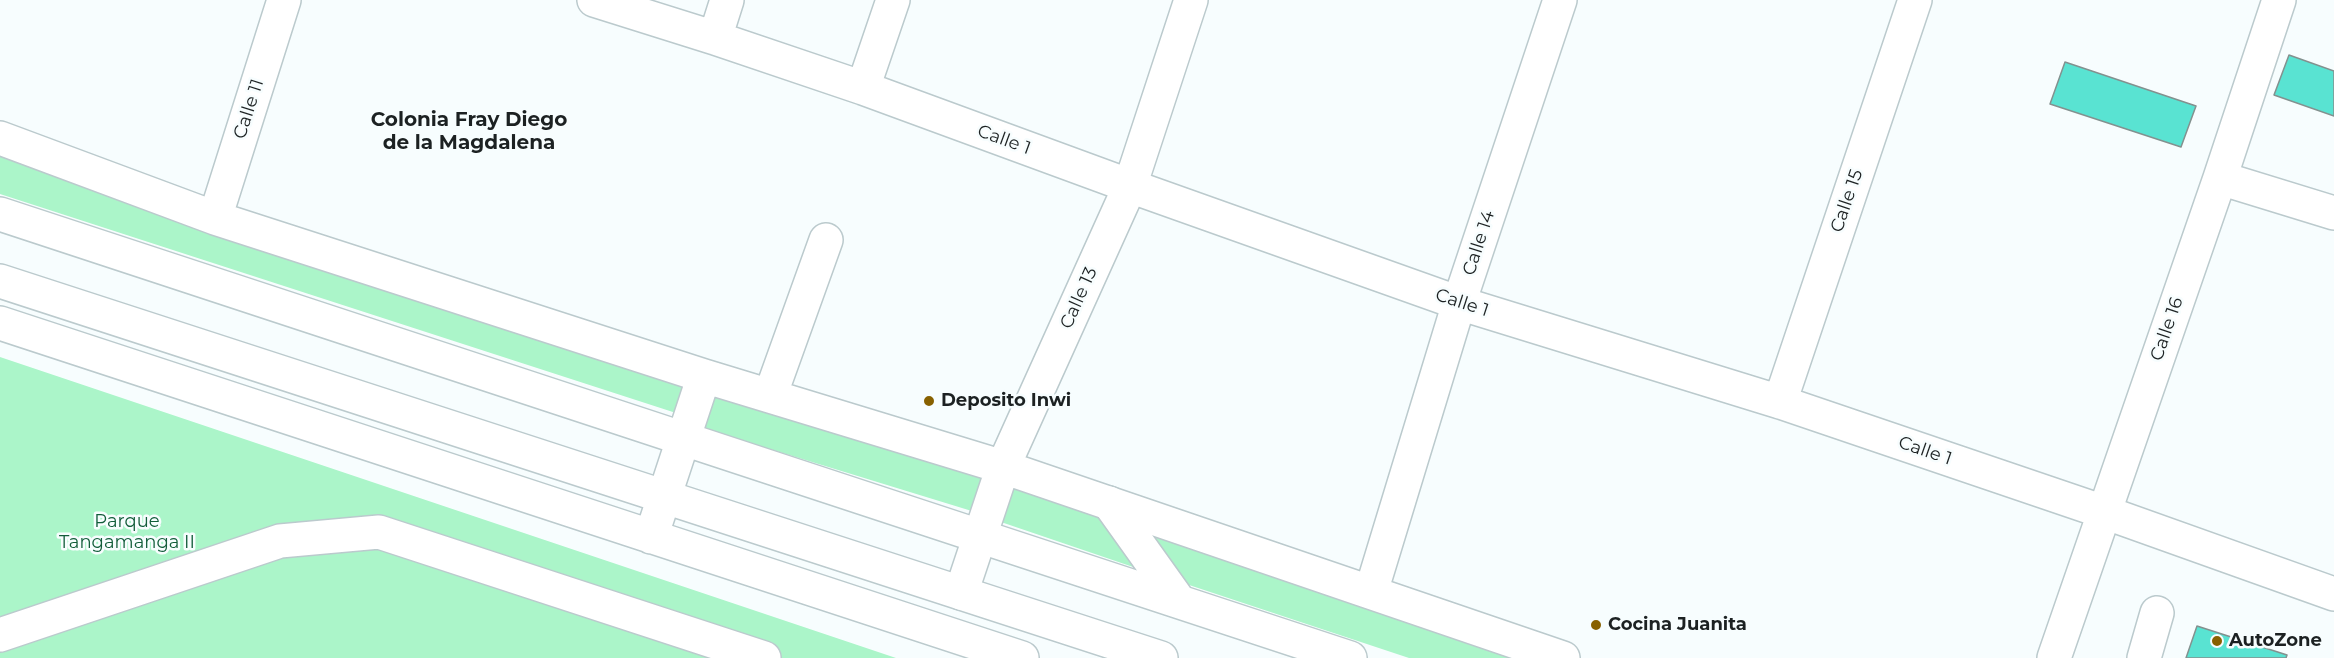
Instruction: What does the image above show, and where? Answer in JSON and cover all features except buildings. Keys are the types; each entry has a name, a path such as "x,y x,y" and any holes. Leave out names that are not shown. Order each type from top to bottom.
{"street":[{"name":"Calle 11","path":"215,218 284,0"},
{"name":"Calle 1","path":"594,0 716,38 863,88 1459,303 1780,402 2104,512 2334,594"},
{"path":"716,38 727,0"},
{"path":"863,88 892,0"},
{"name":"Calle 13","path":"961,593 1003,467 1130,186 1191,0"},
{"name":"Calle 14","path":"1371,591 1459,303 1560,0"},
{"name":"Calle 15","path":"1780,402 1915,0"},
{"name":"Calle 16","path":"2054,658 2279,0"},
{"path":"0,138 215,218 704,376 1003,467 1563,658"},
{"path":"2220,178 2334,213"},
{"path":"0,214 1350,658"},
{"path":"770,396 825,240"},
{"path":"0,281 1161,658"},
{"path":"0,323 1022,658"},
{"path":"651,537 704,376"},
{"path":"1109,503 1179,601"},
{"path":"0,635 280,541 379,532 764,658"},
{"path":"2144,658 2157,613"}],"green space":[{"path":"0,143 692,374 676,413 0,194"},
{"name":"Parque Tangamanga II","path":"0,357 896,658 0,658"},
{"path":"710,383 989,476 975,512 698,427"},
{"path":"1010,481 1100,512 1142,570 998,521"},
{"path":"1141,525 1539,658 1409,658 1180,582"}],"place":[{"name":"Deposito Inwi","path":"929,401"},
{"name":"Cocina Juanita","path":"1596,625"},
{"name":"AutoZone","path":"2217,641"}],"district":[{"name":"Colonia Fray Diego de la Magdalena","path":"469,132"}]}
